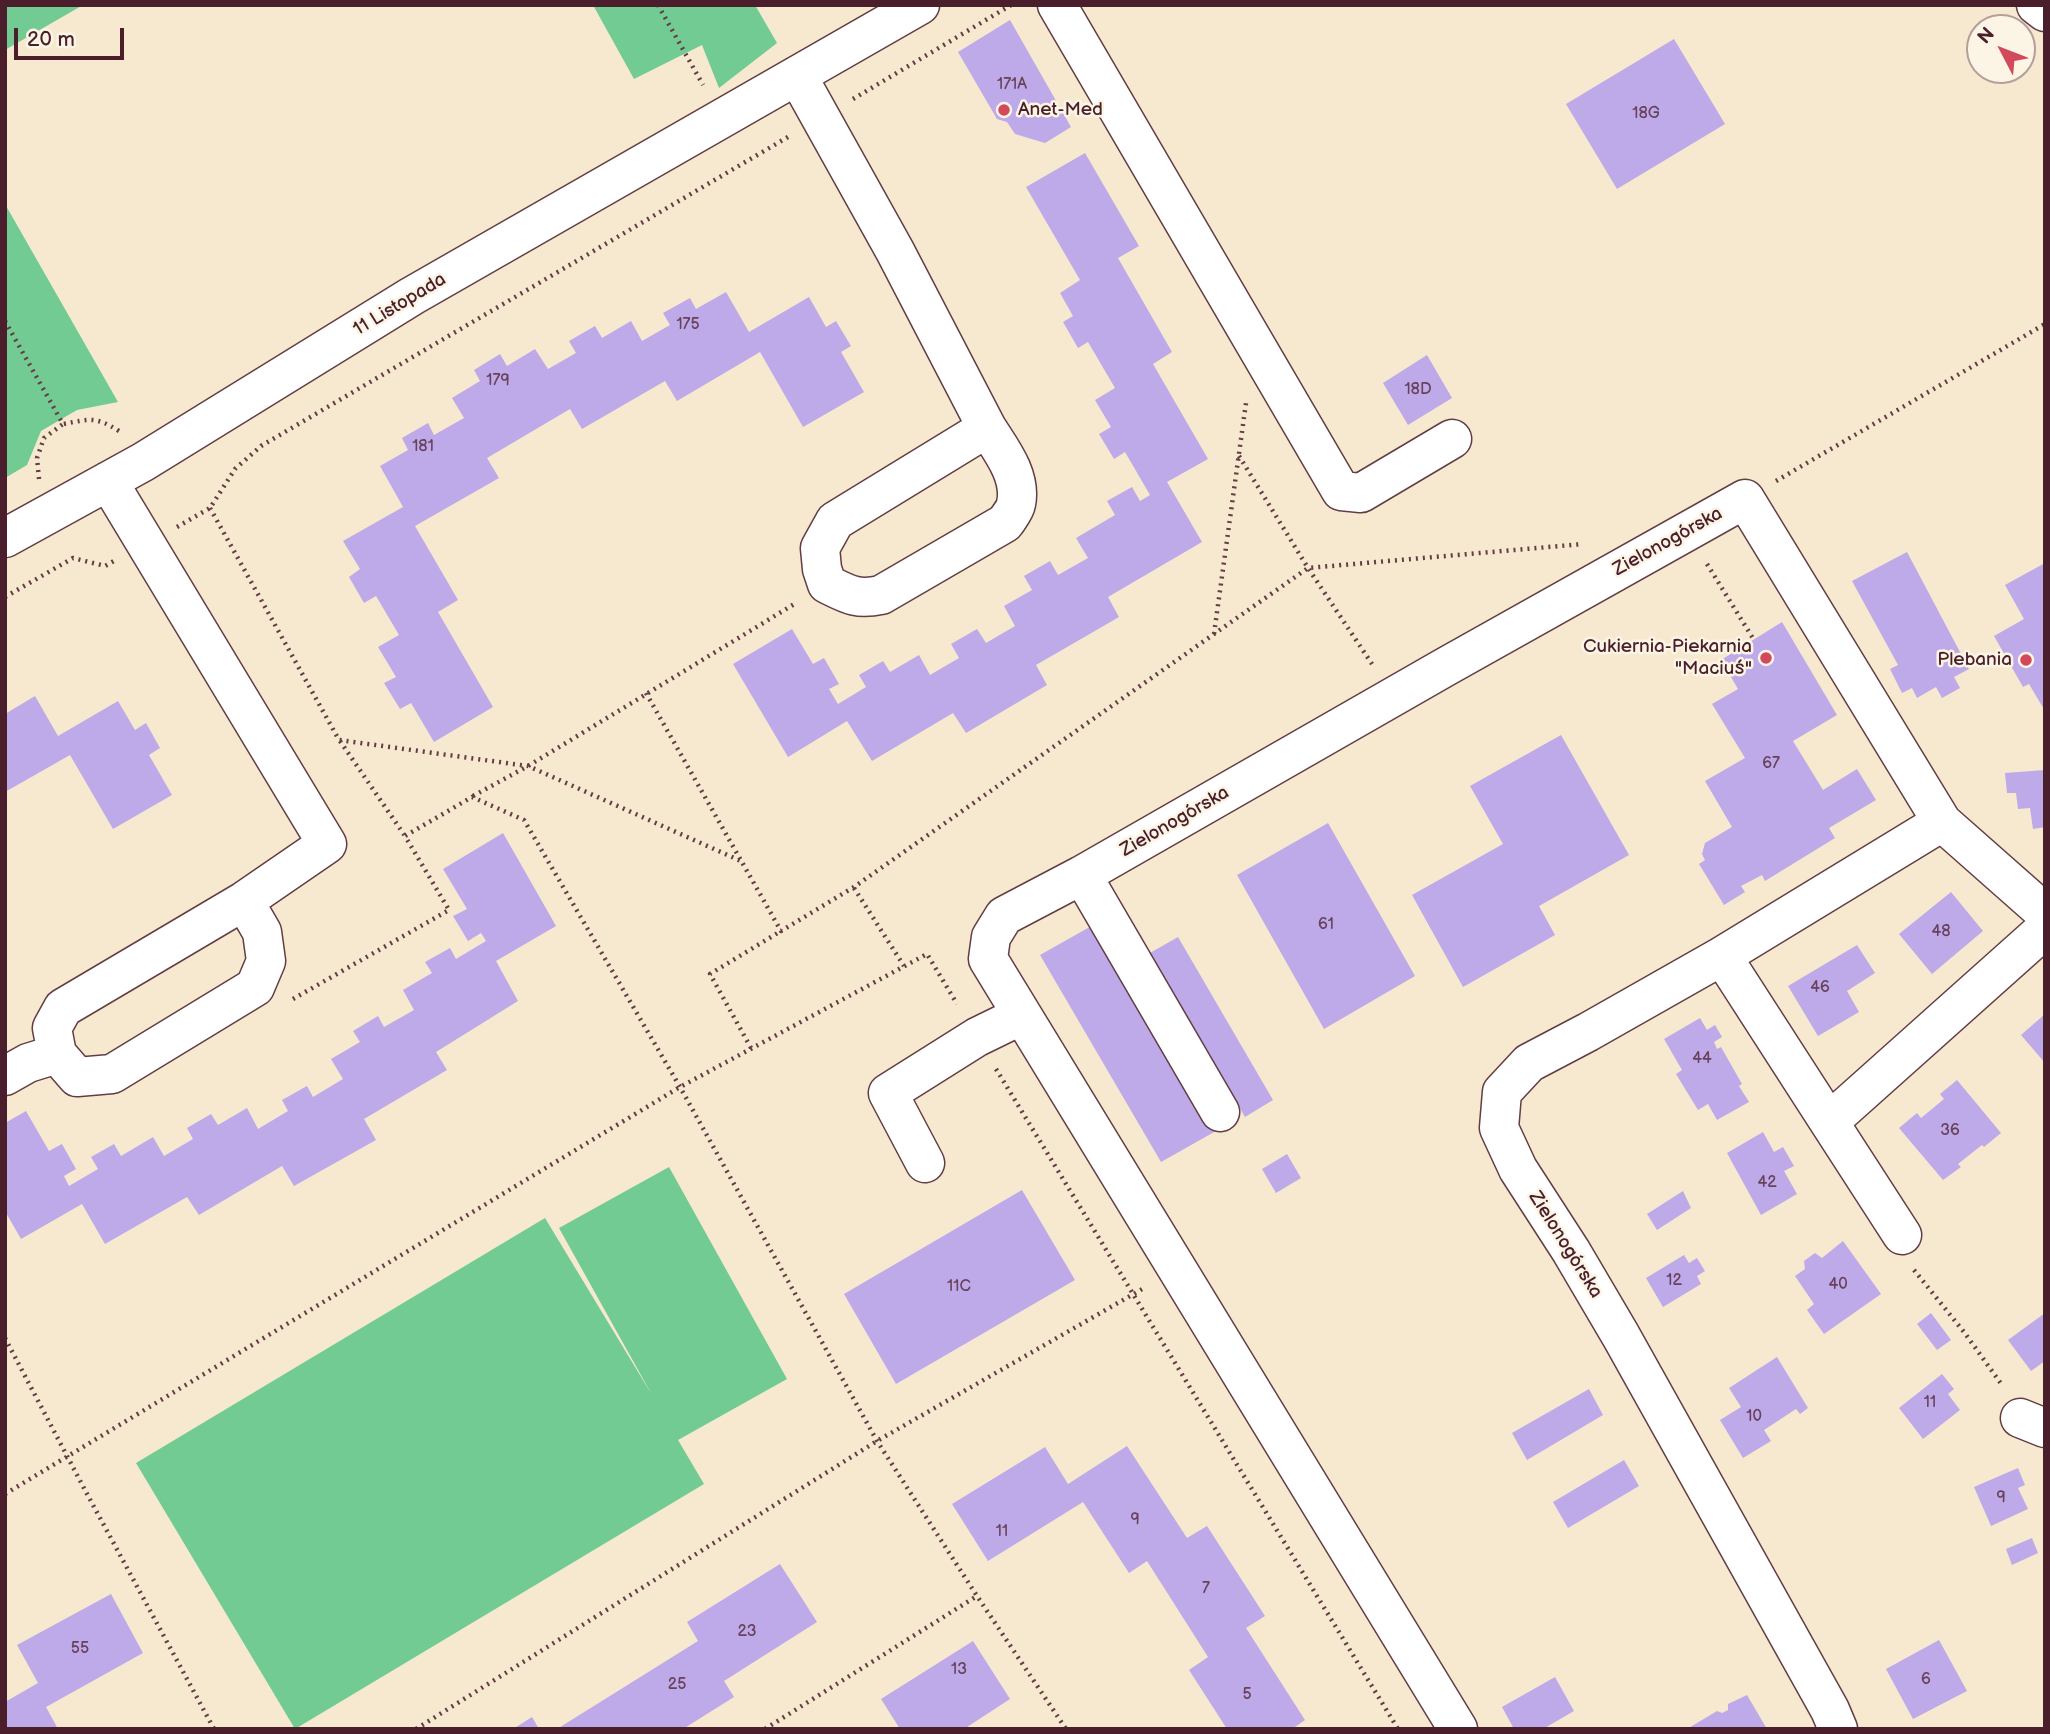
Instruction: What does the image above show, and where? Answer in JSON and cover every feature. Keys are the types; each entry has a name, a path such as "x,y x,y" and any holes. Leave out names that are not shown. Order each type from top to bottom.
{"street":[{"name":"11 Listopada","path":"5,538 143,462 412,296 920,5"},
{"path":"1057,5 1341,491 1361,493 1452,439"},
{"path":"2036,5 2045,12"},
{"path":"798,76 895,251 987,428 1008,461 1018,486 1016,506 1005,523 881,595 864,599 827,584 820,548 835,521 987,428"},
{"path":"108,481 327,844 244,901 63,1008 52,1028 57,1054 77,1077 112,1074 255,987 266,961 262,932 244,901"},
{"name":"Zielonogórska","path":"1458,1729 988,959 991,937 1004,916 1745,499 1942,821 1721,956 1529,1063 1502,1092 1499,1128 1518,1169 1571,1251 1620,1336 1830,1710 1838,1729"},
{"path":"1942,821 2045,913"},
{"path":"1082,874 1220,1112"},
{"path":"1829,1122 2045,929"},
{"path":"1721,956 1902,1235"},
{"path":"925,1163 888,1093 977,1037 1022,1015"},
{"path":"5,1076 28,1063 57,1054"}],"path":[{"path":"658,5 723,119"},
{"path":"5,597 73,558 105,566 210,508 235,469 261,446 1010,6"},
{"path":"5,320 63,424"},
{"path":"1745,499 2045,324"},
{"path":"1214,634 1255,344"},
{"path":"54,511 37,475 37,458 44,438 63,424 92,419 108,425 127,436 143,462"},
{"path":"1239,455 1308,568 1394,696"},
{"path":"210,508 339,740 405,836 449,910 283,1006"},
{"path":"1686,531 1754,640"},
{"path":"751,1048 710,974 854,887 1308,568 1594,543"},
{"path":"405,836 528,766 827,584"},
{"path":"646,694 781,931"},
{"path":"339,740 528,766 742,861"},
{"path":"472,797 524,820 680,1087 877,1441 1066,1729"},
{"path":"854,887 904,966"},
{"path":"5,1494 680,1087 927,954 1398,1729"},
{"path":"1902,1235 1902,1255 2032,1423"},
{"path":"416,1729 877,1441 1133,1295 1177,1267"},
{"path":"5,1338 214,1729"},
{"path":"765,1729 977,1596"}],"green space":[{"path":"5,5 83,5 5,50"},
{"path":"593,5 755,5 777,43 719,88 702,45 634,79"},
{"path":"5,204 118,402 77,410 41,431 27,465 5,478"},
{"path":"669,1167 787,1379 678,1440 704,1484 295,1729 136,1463 545,1218 652,1395 559,1228"}],"building":[{"path":"1010,20 1071,127 1045,143 1015,134 1007,122 997,119 958,52"},
{"path":"1674,39 1725,124 1617,189 1566,104"},
{"path":"1085,153 1139,246 1118,258 1172,352 1153,364 1208,459 1167,482 1202,542 1108,597 1119,617 1036,665 1047,685 966,733 953,713 872,761 847,721 788,757 733,664 792,629 813,664 824,658 839,684 829,689 838,704 866,687 859,675 883,661 890,672 919,655 930,675 959,658 951,644 977,629 986,643 1015,626 1004,606 1032,590 1024,576 1050,561 1058,575 1088,558 1076,538 1115,515 1107,501 1132,487 1140,501 1150,495 1125,452 1114,459 1099,434 1111,427 1095,400 1115,388 1088,342 1078,348 1063,322 1073,316 1060,293 1080,280 1026,187"},
{"path":"726,292 749,332 809,297 826,327 836,321 851,346 841,352 864,392 803,427 760,352 677,401 665,381 582,429 570,409 487,458 499,478 415,526 458,600 438,612 493,707 434,742 411,703 400,709 384,683 396,677 378,647 399,635 376,596 364,603 349,577 360,569 343,541 403,507 380,466 408,450 402,438 428,423 434,435 464,418 452,398 480,381 474,370 500,354 507,366 535,349 548,369 576,353 569,341 595,326 602,338 631,321 642,341 670,325 663,313 690,298 696,309"},
{"path":"1427,355 1452,398 1408,425 1383,383"},
{"path":"1907,552 1969,669 1954,677 1960,688 1942,698 1936,687 1917,698 1912,688 1902,693 1890,669 1898,665 1852,581"},
{"name":"Plebania","path":"2045,563 2045,711 2029,684 2023,687 1994,636 2024,619 2005,585"},
{"path":"1782,622 1837,715 1793,741 1823,790 1857,769 1876,800 1829,828 1835,838 1765,881 1762,875 1741,886 1745,892 1724,905 1699,864 1705,860 1702,854 1705,843 1732,827 1705,781 1745,758 1712,704 1738,689 1721,660"},
{"path":"35,696 58,736 118,701 135,730 146,723 160,748 149,755 172,795 113,829 70,755 5,792 5,714"},
{"path":"1561,735 1629,855 1539,906 1555,935 1463,987 1412,895 1503,844 1470,786"},
{"path":"2045,770 2045,827 2033,829 2030,808 2018,809 2016,793 2007,793 2005,773"},
{"path":"1328,823 1415,976 1324,1029 1237,875"},
{"path":"503,833 556,926 496,961 518,1001 436,1052 447,1070 364,1119 376,1140 294,1186 282,1166 199,1215 187,1197 105,1244 82,1204 21,1239 5,1211 5,1123 26,1111 49,1151 62,1144 76,1169 64,1176 69,1186 98,1169 91,1157 114,1144 121,1156 153,1137 164,1156 193,1139 187,1128 211,1114 218,1125 247,1108 258,1129 288,1111 282,1100 307,1086 313,1097 343,1079 331,1059 360,1042 353,1031 378,1016 384,1027 414,1010 403,990 432,973 425,962 450,948 456,959 486,941 481,933 468,941 453,916 467,909 443,869"},
{"path":"1951,892 1983,931 1932,974 1899,934"},
{"path":"1095,924 1216,1131 1161,1162 1040,955"},
{"path":"1178,937 1273,1100 1245,1117 1150,953"},
{"path":"1857,945 1875,973 1847,991 1859,1012 1818,1036 1788,986"},
{"path":"2045,1014 2045,1063 2021,1035"},
{"path":"1700,1018 1707,1030 1715,1025 1722,1037 1714,1042 1717,1049 1721,1047 1749,1102 1717,1120 1708,1104 1698,1110 1676,1074 1682,1070 1664,1039"},
{"path":"1957,1080 2001,1133 1958,1164 1961,1167 1943,1180 1899,1128 1917,1113 1921,1118 1944,1099 1940,1094"},
{"path":"1763,1132 1774,1152 1783,1147 1794,1166 1784,1171 1797,1194 1761,1215 1727,1153"},
{"path":"1287,1154 1301,1178 1276,1193 1262,1169"},
{"path":"1022,1190 1075,1280 896,1384 844,1294"},
{"path":"1683,1191 1691,1208 1657,1230 1647,1214"},
{"path":"1843,1241 1881,1294 1824,1334 1807,1310 1814,1304 1795,1276 1805,1269 1804,1261 1815,1253 1822,1258"},
{"path":"1684,1255 1689,1263 1697,1258 1705,1271 1697,1276 1701,1284 1663,1307 1646,1278"},
{"path":"1931,1313 1951,1340 1937,1350 1917,1324"},
{"path":"2045,1313 2045,1361 2031,1371 2008,1340"},
{"path":"1777,1357 1808,1408 1800,1414 1796,1409 1764,1430 1771,1441 1743,1458 1720,1420 1741,1407 1729,1388"},
{"path":"1942,1374 1954,1389 1948,1394 1960,1410 1923,1439 1899,1408"},
{"path":"1589,1389 1603,1415 1527,1460 1512,1433"},
{"path":"1127,1446 1187,1538 1207,1526 1265,1616 1246,1628 1305,1720 1292,1729 1227,1729 1189,1670 1208,1657 1147,1561 1129,1573 1083,1502 988,1561 952,1504 1045,1447 1068,1484"},
{"path":"1624,1460 1639,1486 1568,1528 1553,1502"},
{"path":"2018,1468 2025,1485 2018,1488 2028,1509 1991,1526 1974,1487"},
{"path":"2032,1538 2038,1553 2012,1565 2006,1549"},
{"path":"780,1564 817,1622 724,1681 734,1697 683,1729 557,1729 698,1641 687,1622"},
{"path":"111,1594 143,1653 46,1707 58,1729 5,1729 5,1702 38,1683 17,1645"},
{"path":"1939,1640 1967,1691 1913,1719 1886,1669"},
{"path":"973,1641 1010,1699 964,1729 900,1729 881,1699"},
{"path":"1555,1677 1574,1711 1543,1729 1514,1729 1502,1707"},
{"path":"1747,1695 1767,1729 1687,1729 1717,1711 1722,1713 1728,1710 1728,1704"},
{"path":"532,1717 539,1729 513,1729"}],"place":[{"name":"Anet-Med","path":"1004,110"},
{"name":"Cukiernia-Piekarnia \"Maciuś\"","path":"1766,658"},
{"name":"Plebania","path":"2026,660"}]}
